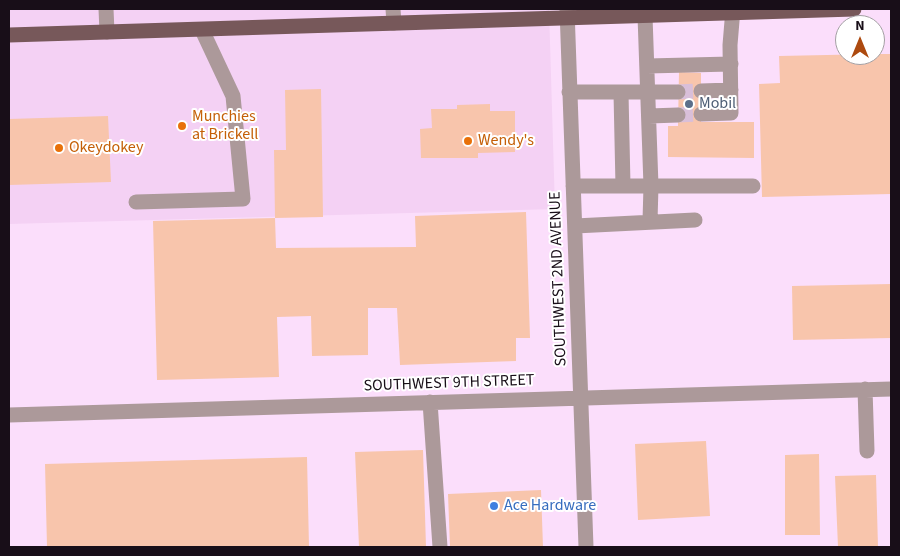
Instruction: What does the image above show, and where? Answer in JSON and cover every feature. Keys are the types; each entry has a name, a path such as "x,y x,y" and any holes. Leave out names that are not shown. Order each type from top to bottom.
{"main road":[{"path":"9,35 202,30 393,16 567,13 645,16 733,10 854,9"}],"street":[{"path":"106,9 107,32"},
{"path":"701,114 731,113 733,10"},
{"name":"SOUTHWEST 2ND AVENUE","path":"567,13 586,547"},
{"path":"645,16 651,186 650,221"},
{"path":"136,202 243,199 233,96 202,30"},
{"path":"647,66 731,64"},
{"path":"701,91 731,90"},
{"path":"569,92 678,92"},
{"path":"621,93 622,186"},
{"path":"649,116 678,114"},
{"path":"573,186 753,186"},
{"path":"575,226 695,220"},
{"path":"865,389 867,451"},
{"name":"SOUTHWEST 9TH STREET","path":"9,415 891,389"},
{"path":"430,402 440,547"}],"shaded area":[{"path":"9,9 549,9 555,209 9,224"}],"building":[{"path":"885,54 891,54 891,194 762,197 759,84 780,83 779,56 835,55 835,65 885,65"},
{"path":"679,72 701,73 701,122 754,122 754,158 668,157 668,126 678,126"},
{"path":"321,89 323,217 275,218 274,150 286,150 285,90"},
{"name":"Wendy's","path":"490,104 490,111 515,111 515,152 478,153 478,158 421,158 420,129 432,128 431,109 457,109 457,105"},
{"name":"Okeydokey","path":"108,116 111,182 9,185 9,119"},
{"path":"526,212 530,338 516,338 516,361 400,365 397,308 368,308 368,355 312,356 311,316 277,317 279,377 157,380 153,221 275,218 276,248 416,247 415,216"},
{"path":"891,284 891,338 793,340 792,286"},
{"path":"706,441 710,516 638,520 635,444"},
{"path":"423,450 426,547 359,547 355,452"},
{"path":"819,454 820,535 785,535 785,455"},
{"path":"307,457 309,547 47,547 45,464"},
{"path":"876,475 878,547 838,547 835,476"},
{"path":"541,490 543,547 450,547 448,494"}],"tunnel":[{"path":"678,92 701,91"},
{"path":"678,115 701,114"}],"place":[{"name":"Mobil","path":"689,104"},
{"name":"Munchies at Brickell","path":"182,126"},
{"name":"Wendy's","path":"468,141"},
{"name":"Okeydokey","path":"59,148"},
{"name":"Ace Hardware","path":"494,506"}]}
